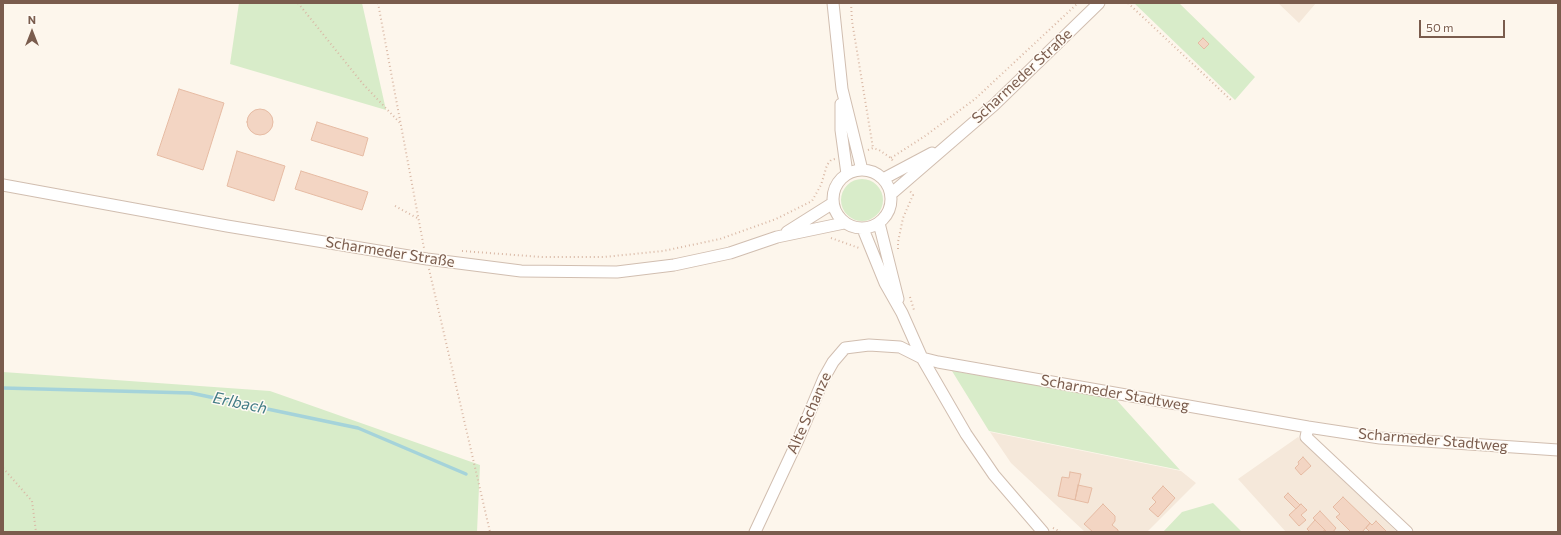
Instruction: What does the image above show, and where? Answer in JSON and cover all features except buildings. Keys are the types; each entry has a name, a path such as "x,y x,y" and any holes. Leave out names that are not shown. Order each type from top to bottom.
{"street":[{"path":"833,3 842,89 841,130 847,174"},
{"name":"Scharmeder Straße","path":"891,194 994,105 1099,3"},
{"path":"842,89 862,170"},
{"name":"Scharmeder Straße","path":"883,179 945,147"},
{"path":"862,170 877,174 883,179 888,186 892,201 888,214 879,223 863,229 856,228 844,222 836,214 833,203 833,196 837,184 847,174 862,170"},
{"name":"Scharmeder Straße","path":"3,185 227,226 427,259 521,271 617,272 645,269 700,260 730,253 777,237 844,222"},
{"name":"Scharmeder Straße","path":"777,237 833,203"},
{"path":"879,223 902,313"},
{"path":"863,229 885,283 902,313 922,358 966,434 994,475 1046,528"},
{"name":"Alte Schanze","path":"755,532 798,440 824,378 833,362 845,348 869,345 900,347 922,358"},
{"name":"Scharmeder Stadtweg","path":"922,358 1308,427 1380,438 1558,450"},
{"path":"1308,427 1306,437 1407,532"}],"path":[{"path":"298,3 363,84 401,123"},
{"path":"378,3 424,247 490,532"},
{"path":"851,3 852,21 873,148 891,158 925,136 975,99 1078,3"},
{"path":"1128,3 1232,101"},
{"path":"457,251 520,256 578,258 604,257 663,251 720,239 776,220 812,201 821,185 831,160"},
{"path":"812,201 817,214"},
{"path":"394,206 419,218"},
{"path":"824,226 832,238 838,241 862,249 871,247"},
{"path":"883,241 899,235"},
{"path":"416,246 429,248"},
{"path":"3,468 32,501 36,532"},
{"path":"1046,528 1052,528 1061,532"}],"shaded area":[{"path":"1278,3 1316,3 1299,23"},
{"path":"990,432 1181,471 1196,483 1147,532 1085,532 1011,463"},
{"path":"1298,437 1397,532 1286,532 1238,479"}],"green space":[{"path":"239,3 362,3 386,110 230,64"},
{"path":"1134,3 1179,3 1255,77 1235,100"},
{"path":"858,179 866,179 874,182 880,188 883,200 880,212 874,218 866,221 858,221 850,218 844,212 841,204 841,196 844,188 850,182"},
{"path":"952,371 1113,396 1180,470 989,431"},
{"path":"3,372 270,391 480,465 477,532 3,532"},
{"path":"1213,503 1242,532 1163,532 1182,512"}],"waterway":[{"name":"Erlbach","path":"3,388 191,393 358,428 466,474"}]}
